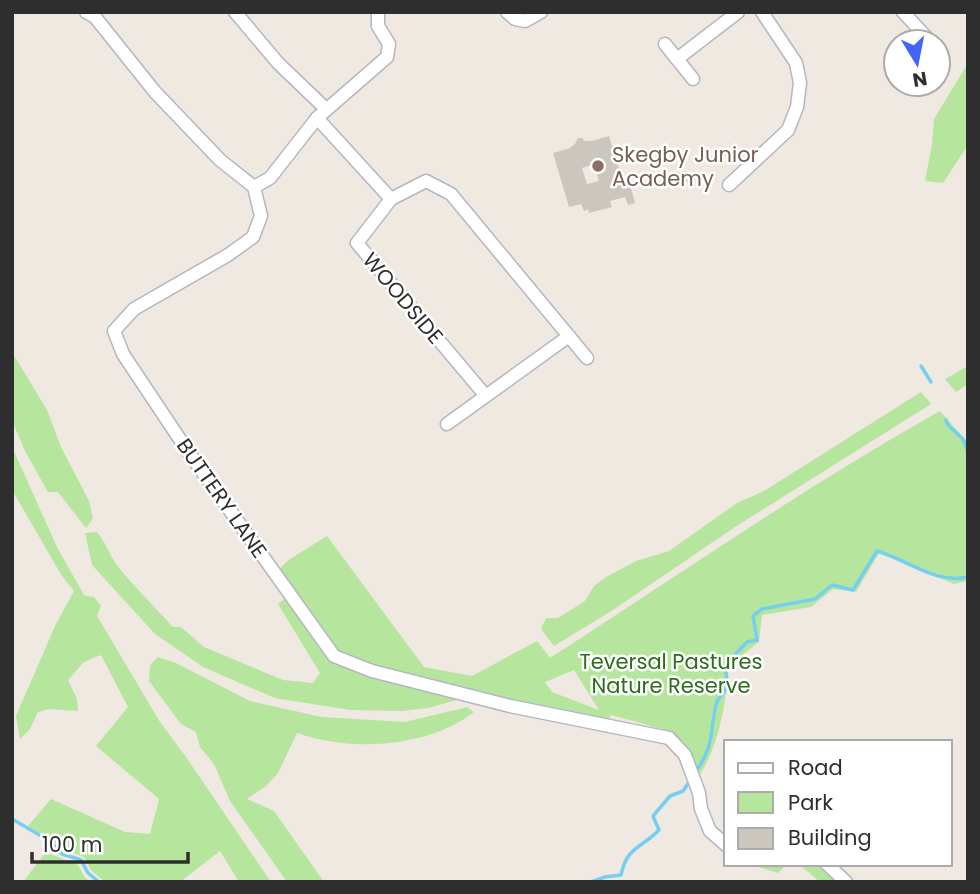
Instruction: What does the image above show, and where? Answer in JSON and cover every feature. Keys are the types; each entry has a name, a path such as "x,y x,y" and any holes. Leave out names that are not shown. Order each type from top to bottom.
{"street":[{"path":"86,12 95,17 155,92 220,160 254,187 270,178 322,114 387,57 389,44 378,26 375,14"},
{"path":"234,12 391,199"},
{"path":"508,12 515,19 525,21 541,12"},
{"path":"677,59 738,12"},
{"path":"729,185 789,130 797,107 800,83 796,63 762,12"},
{"path":"902,12 917,28"},
{"path":"665,44 693,79"},
{"name":"WOODSIDE","path":"485,395 357,243 391,199 426,181 451,194 587,358"},
{"name":"BUTTERY LANE","path":"254,187 261,216 253,237 228,255 134,309 114,331 123,354 189,453 334,656 372,671 510,706 669,738 685,755 710,831 724,843"},
{"path":"447,424 569,336"},
{"path":"829,866 846,882"}],"green space":[{"path":"968,63 968,145 943,183 925,181 934,119 947,98 952,98 952,89"},
{"path":"12,352 47,410 61,447 89,501 93,518 86,528 58,492 48,492 12,421"},
{"path":"968,366 968,384 956,392 945,379"},
{"path":"921,392 931,404 735,527 613,610 554,646 541,629 546,618 558,618 585,601 594,586 606,577 636,561 669,551 737,503 764,491"},
{"name":"Teversal Pastures Nature Reserve","path":"940,411 968,443 968,581 954,584 879,553 856,592 833,589 811,607 762,615 759,642 727,667 721,723 712,751 700,774 691,753 673,732 611,715 608,720 505,701 480,692 372,668 335,653 279,569 327,536 424,667 472,676 537,641 550,658 792,500","holes":["574,670 599,710 552,692 545,682"]},
{"path":"12,447 57,547 84,595 94,597 101,606 97,616 160,722 271,882 239,882 220,851 180,882 105,882 91,870 84,857 28,826 51,799 125,832 150,834 159,799 96,746 128,707 101,655 84,662 68,680 77,699 78,711 49,709 38,712 30,729 20,739 16,716 55,626 74,591 62,576 12,490"},
{"path":"97,532 117,565 145,597 173,627 181,627 204,647 283,680 313,683 320,673 278,604 287,597 318,647 337,662 464,698 428,708 402,711 350,710 275,698 203,667 155,634 92,565 85,533"},
{"path":"158,657 176,663 250,701 322,717 405,722 467,707 474,712 434,733 388,743 341,743 297,733 278,773 266,786 247,799 274,811 324,882 287,882 230,801 214,764 200,747 196,732 181,724 149,681 150,665"},
{"path":"46,852 78,865 90,882 23,882"},
{"path":"755,866 785,866 778,873"},
{"path":"801,866 822,866 838,882 820,882"}],"building":[{"path":"609,136 623,182 629,181 635,203 628,205 625,197 610,201 612,207 589,213 588,209 584,211 581,204 569,207 553,153 570,148 578,138 592,141","holes":["594,164 599,181 587,184 582,168"]},
{"path":"685,171 688,182 667,187 665,176"}],"waterway":[{"path":"921,366 931,382"},
{"path":"946,420 963,439 968,451"},
{"path":"695,773 709,747 716,703 726,689 725,665 747,642 757,640 753,616 762,609 815,599 832,585 853,590 877,551 933,574 956,579 968,577"},
{"path":"591,882 621,875 631,853 659,830 653,816 670,796 683,791 691,779"},
{"path":"12,819 50,841 62,854 81,860 88,873 99,882"}],"place":[{"name":"Skegby Junior Academy","path":"598,166"}]}
